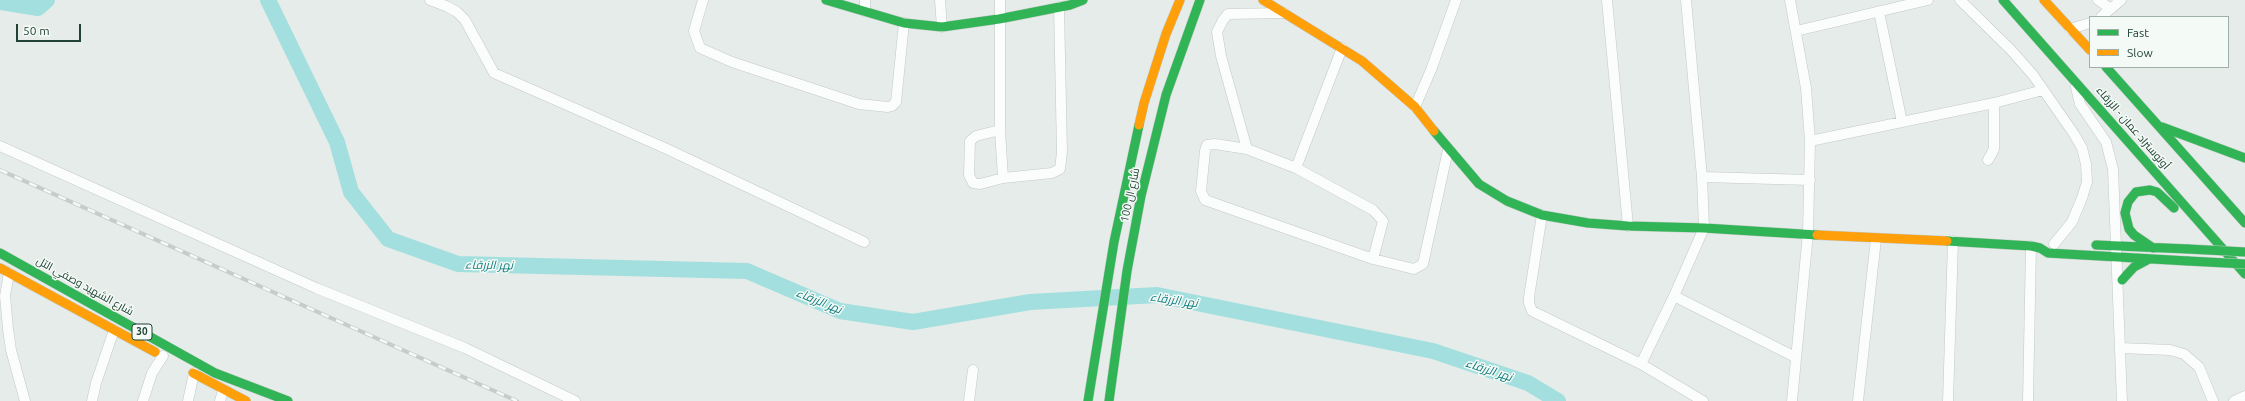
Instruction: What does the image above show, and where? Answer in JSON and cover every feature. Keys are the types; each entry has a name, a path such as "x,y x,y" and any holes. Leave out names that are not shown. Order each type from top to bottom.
{"main road":[{"path":"826,0 904,23 942,27 999,19 1059,7 1082,0"},
{"name":"شارع ال 100","path":"1088,401 1114,242 1144,103 1166,34 1180,0"},
{"name":"شارع ال 100","path":"1109,401 1127,271 1141,196 1166,95 1200,0"},
{"path":"1263,0 1288,13 1362,61 1415,107 1448,150 1479,184 1507,201 1542,215 1588,223 1628,226 1808,233 2035,247 2045,244 2070,244"},
{"name":"أوتوستراد عمان - الزرقاء","path":"2003,0 2075,79 2245,274"},
{"path":"2044,0 2089,49"},
{"name":"أوتوستراد عمان - الزرقاء","path":"2107,68 2245,223"},
{"path":"2158,126 2245,158"},
{"path":"2154,248 2134,235 2126,221 2126,207 2131,197 2136,192 2150,190 2157,192 2193,227 2213,238"},
{"path":"2086,245 2245,252"},
{"path":"2035,247 2048,253 2245,264"},
{"name":"شارع الشهيد وصفي التل","path":"0,253 215,373 288,401"},
{"path":"2122,280 2134,267 2149,259"},
{"name":"30","path":"4,270 166,357"},
{"path":"190,371 246,401"}],"street":[{"path":"430,0 457,12 465,20 494,73 667,149 864,242"},
{"path":"703,0 694,31 700,48 732,62 859,104 892,106 896,102 904,23"},
{"path":"865,0 865,12"},
{"path":"940,0 942,27"},
{"path":"1000,0 1000,130 1003,178"},
{"path":"1415,107 1431,70 1454,0"},
{"path":"1607,0 1628,226"},
{"path":"1641,364 1674,296 1704,228 1702,177 1686,0"},
{"path":"1790,0 1808,104 1810,141 1808,233 1792,401"},
{"path":"1796,31 1928,0"},
{"path":"1960,0 2011,50 2043,90 2074,134 2086,164 2087,182 2082,198 2072,222 2054,244"},
{"path":"2098,0 2106,14 2121,0"},
{"path":"1000,130 976,136 970,141 969,175 976,185 1003,178 1052,173 1060,169 1062,152 1059,7"},
{"path":"1878,12 1902,122"},
{"path":"1247,149 1221,56 1218,32 1223,20 1228,14 1288,13"},
{"path":"2070,29 2089,23"},
{"path":"1296,168 1342,48"},
{"path":"2075,79 2080,104 2106,142 2111,155 2119,246 2122,401"},
{"path":"1810,141 1994,103 2043,90"},
{"path":"1988,160 1994,149 1994,103"},
{"path":"1373,260 1382,225 1381,217 1373,210 1296,168 1247,149 1215,144 1207,145 1205,151 1201,191 1204,200 1373,260 1414,269 1423,264 1448,150"},
{"path":"0,146 296,279 465,348 576,401"},
{"path":"1702,177 1810,180"},
{"path":"2119,246 2122,219 2126,207"},
{"path":"1542,215 1529,297 1529,303 1532,311 1641,364 1703,401"},
{"path":"1858,401 1876,238"},
{"path":"1948,401 1953,241"},
{"path":"2028,401 2035,247"},
{"path":"2119,257 2122,280 2119,298"},
{"path":"4,270 3,298 11,350 25,401"},
{"path":"1674,296 1795,357"},
{"path":"92,401 96,383 114,330"},
{"path":"2120,348 2170,350 2184,354 2199,367 2213,401"},
{"path":"143,401 152,373 166,357"},
{"path":"969,401 973,370"},
{"path":"188,401 190,371"},
{"path":"220,401 223,390"},
{"path":"2234,401 2245,396"}],"waterway":[{"name":"نهر الزرقاء","path":"0,2 38,8 47,0"},
{"name":"نهر الزرقاء","path":"268,0 337,142 351,192 388,239 458,264 747,271 840,311 913,322 1030,302 1157,295 1433,351 1528,383 1558,401"}],"railway":[{"path":"0,170 517,401"}],"traffic: fast":[{"path":"826,0 904,23 942,27 999,19 1070,5 1083,0"},
{"path":"1109,401 1127,271 1141,196 1166,95 1200,0"},
{"path":"2003,0 2245,274"},
{"path":"2107,68 2245,223"},
{"path":"1088,401 1114,242 1139,125"},
{"path":"2162,127 2245,158"},
{"path":"1434,131 1479,184 1507,201 1542,215 1588,223 1628,226 1704,228 1817,235"},
{"path":"2153,248 2134,235 2129,229 2125,213 2128,202 2136,192 2150,190 2157,192 2174,208"},
{"path":"1947,241 2031,246 2040,248 2048,253 2188,261"},
{"path":"2096,245 2188,249"},
{"path":"2188,249 2245,252"},
{"path":"0,253 215,373 288,401"},
{"path":"2122,280 2134,267 2149,259"},
{"path":"2188,261 2245,264"}],"traffic: slow":[{"path":"1139,125 1144,103 1166,34 1180,0"},
{"path":"1263,0 1362,61 1415,107 1434,131"},
{"path":"2044,0 2089,49"},
{"path":"1817,235 1947,241"},
{"path":"0,268 155,352"},
{"path":"193,373 246,401"}]}
